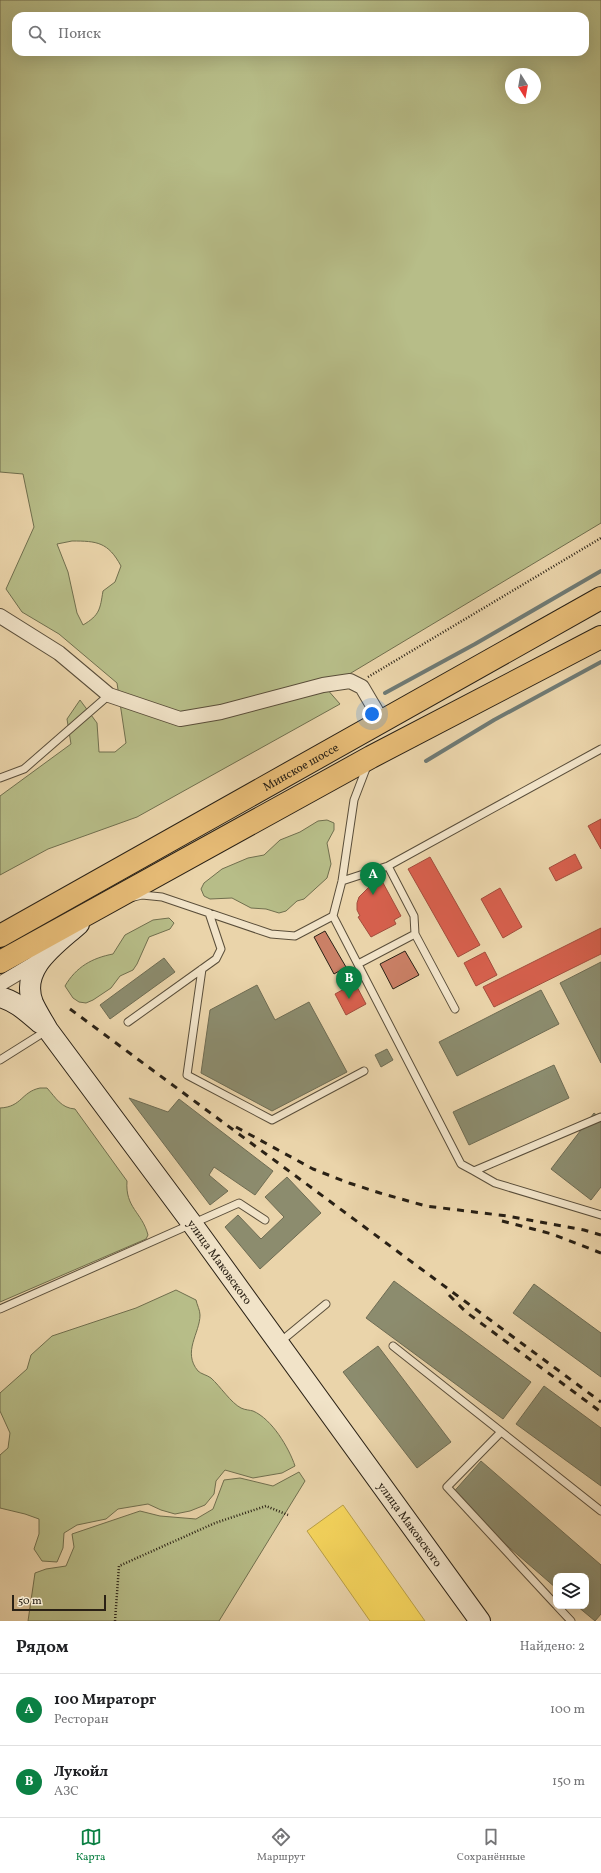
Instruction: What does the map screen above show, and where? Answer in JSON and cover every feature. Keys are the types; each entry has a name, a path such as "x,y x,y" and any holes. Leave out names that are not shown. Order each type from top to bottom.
{"highway":[{"name":"Минское шоссе","path":"0,936 601,598"},
{"name":"Минское шоссе","path":"0,962 371,757 601,637"}],"main road":[{"name":"улица Маковского","path":"101,905 40,960 32,974 30,987 33,1002 48,1030 193,1225 480,1621"},
{"path":"0,997 7,999 22,1008 48,1030"}],"street":[{"path":"0,616 60,653 109,695 180,719 221,712 323,685 350,681 362,687 382,721"},
{"path":"0,984 40,960"}],"lane":[{"path":"0,778 24,769 109,695"},
{"path":"342,881 388,866 601,749"},
{"path":"371,757 354,800 342,881 333,916 461,1164 495,1183 601,1215"},
{"path":"388,866 414,916 415,934 455,1009"},
{"path":"101,905 142,896 162,897 271,934 295,936 333,916"},
{"path":"128,1022 216,959 221,949 209,913"},
{"path":"358,964 415,934"},
{"path":"202,969 187,1075 272,1120 364,1071"},
{"path":"0,1060 48,1030"},
{"path":"474,1171 601,1117"},
{"path":"0,1310 193,1225 239,1203 265,1220"},
{"path":"278,1343 326,1304"},
{"path":"393,1346 601,1511"},
{"path":"501,1432 446,1487 553,1601"},
{"path":"560,1609 571,1621"}],"path":[{"path":"356,684 601,538"},
{"path":"115,1621 119,1566 215,1524 266,1506 288,1515"}],"green space":[{"path":"0,0 601,0 601,523 326,688 340,704 137,817 48,849 0,875 0,796 71,744 67,719 80,700 97,723 99,752 115,752 126,743 117,683 59,634 22,612 6,589 34,527 23,474 0,472","holes":["81,541 101,544 111,552 121,566 115,582 103,591 100,607 96,615 83,625 77,613 68,572 57,544"]},
{"path":"327,820 334,823 334,830 327,843 331,864 327,878 304,899 297,901 286,911 279,913 266,909 251,908 232,898 210,899 204,896 201,889 204,883 222,869 248,858 264,855 280,840 300,832 318,821"},
{"path":"169,918 174,923 170,929 149,937 133,970 120,976 111,988 93,1000 86,1003 79,1002 73,998 65,986 69,979 85,964 98,958 113,954 125,935 153,920"},
{"path":"40,1088 47,1088 62,1105 75,1109 127,1181 127,1190 131,1204 142,1221 148,1235 146,1239 0,1302 0,1108 13,1105 29,1093"},
{"path":"176,1290 196,1300 200,1311 199,1322 192,1350 193,1364 198,1371 211,1378 237,1406 253,1411 267,1420 289,1451 295,1466 282,1473 253,1478 225,1470 216,1481 214,1494 205,1505 190,1511 175,1514 148,1504 118,1509 106,1519 77,1525 64,1533 63,1548 57,1562 42,1561 34,1549 39,1534 39,1519 0,1508 0,1455 8,1448 10,1433 0,1411 0,1393 27,1369 31,1355 52,1336 136,1308"},
{"path":"299,1472 305,1481 219,1621 28,1621 35,1573 46,1569 66,1566 74,1547 72,1534 140,1511 160,1516 196,1519 213,1509 224,1480 240,1478 273,1486"}],"building: Жильё":[{"path":"343,1505 425,1621 370,1621 307,1531"}],"building: Торговля":[{"path":"601,819 601,849 588,826"},
{"path":"575,854 582,868 556,881 549,868"},
{"path":"430,857 480,945 458,957 408,869"},
{"path":"382,881 401,916 394,920 396,924 371,937 358,917 360,916 357,910 357,903 359,897 370,886 370,888"},
{"path":"500,888 522,927 503,938 481,899"},
{"path":"601,928 601,954 494,1007 483,987"},
{"path":"485,952 497,975 476,986 464,963"},
{"path":"355,983 366,1004 346,1015 335,994"}],"building: Промзона":[{"path":"164,958 175,972 110,1019 100,1005"},
{"path":"601,962 601,1063 560,983"},
{"path":"257,985 275,1020 309,1002 347,1072 272,1111 201,1073 210,1010"},
{"path":"541,990 559,1024 457,1076 439,1042"},
{"path":"387,1049 393,1060 381,1067 375,1055"},
{"path":"554,1065 569,1098 469,1145 453,1112"},
{"path":"129,1098 168,1112 179,1099 273,1171 255,1195 214,1167 209,1175 228,1191 210,1205"},
{"path":"594,1113 601,1119 601,1187 591,1200 551,1169"},
{"path":"287,1177 321,1213 260,1269 225,1227 238,1215 261,1239 284,1217 265,1197"},
{"path":"394,1281 531,1382 503,1419 366,1318"},
{"path":"534,1284 601,1333 601,1377 513,1313"},
{"path":"378,1346 451,1442 417,1468 343,1372"},
{"path":"544,1386 601,1428 601,1486 516,1424"},
{"path":"481,1461 601,1565 601,1614 595,1621 581,1609 589,1609 589,1573 553,1573 553,1585 450,1496"}],"building: Прочее":[{"path":"325,931 346,967 334,974 314,937"},
{"path":"405,951 419,975 393,989 380,964"}],"waterway":[{"path":"385,693 475,644 601,571"},
{"path":"426,761 494,720 601,662"}],"railway":[{"path":"70,1009 601,1402"},
{"path":"236,1127 313,1169 380,1193 426,1206 507,1216 584,1230 601,1235"},
{"path":"502,1221 552,1234 601,1253"},
{"path":"449,1295 466,1312 601,1412"}],"place":[{"name":"100 Мираторг","path":"373,895"},
{"name":"Лукойл","path":"349,999"}]}
